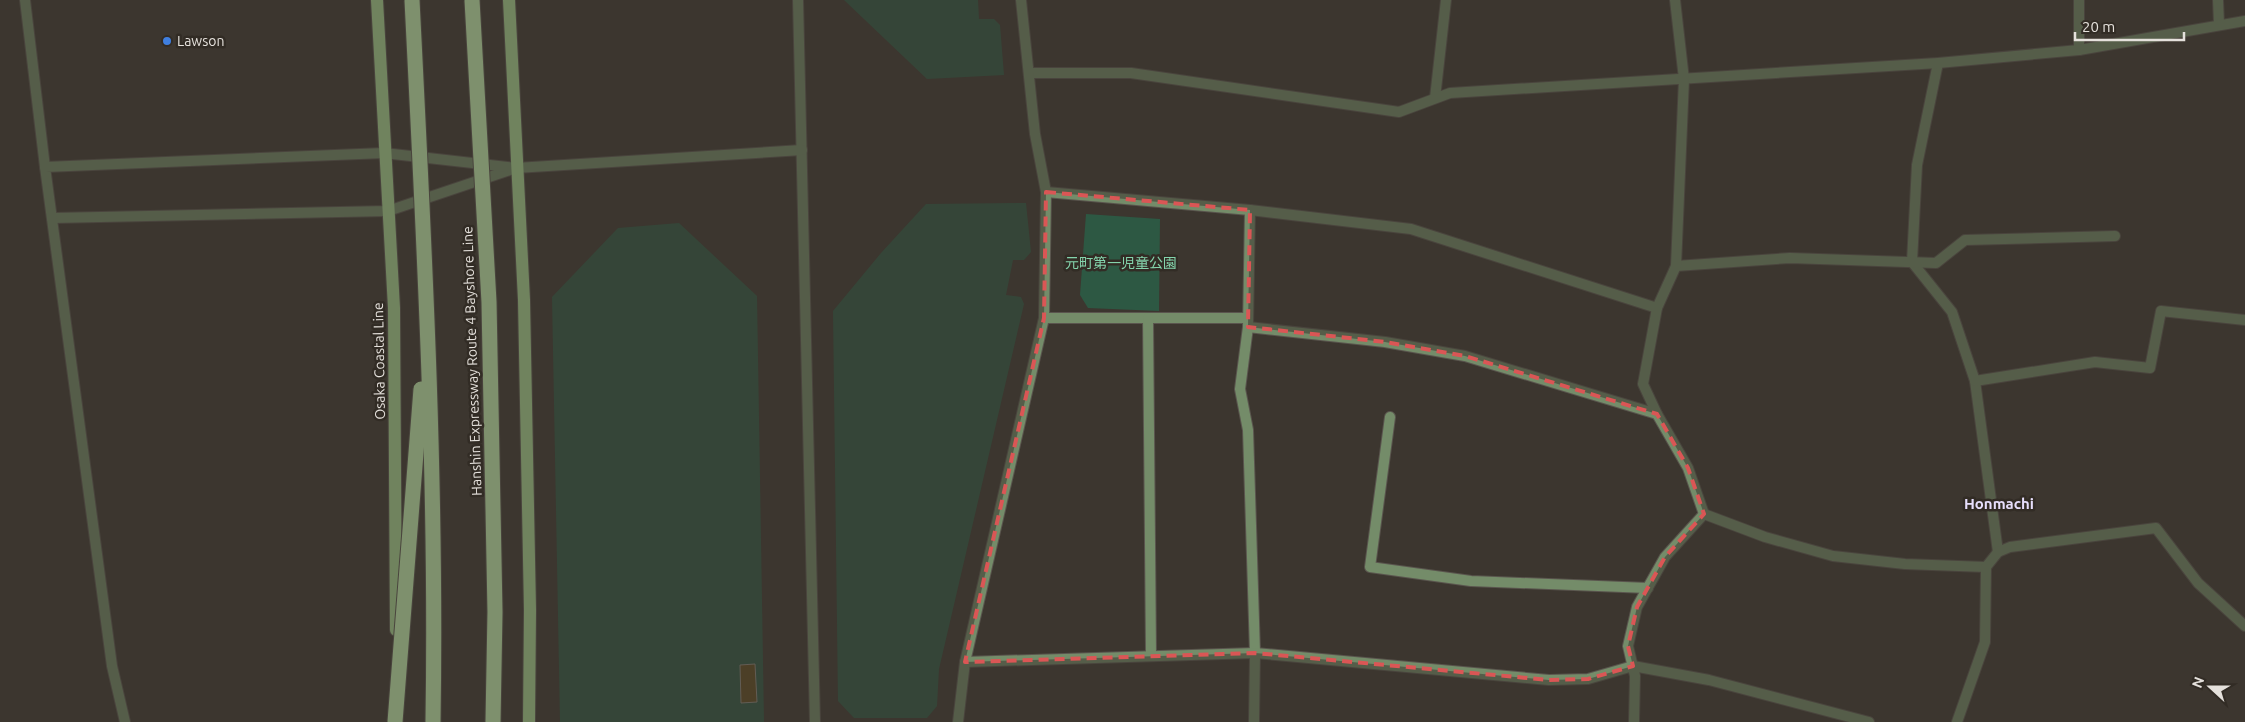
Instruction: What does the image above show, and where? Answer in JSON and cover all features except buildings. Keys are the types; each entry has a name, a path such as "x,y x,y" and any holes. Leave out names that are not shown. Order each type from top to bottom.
{"highway":[{"path":"412,0 427,306 434,615 433,722"},
{"name":"Hanshin Expressway Route 4 Bayshore Line","path":"472,0 489,302 494,612 493,722"},
{"path":"396,722 427,306"}],"main road":[{"name":"Osaka Coastal Line","path":"377,0 394,308 396,722"},
{"path":"509,0 524,300 530,610 529,722"}],"street":[{"path":"25,0 45,167 112,666 125,722"},
{"path":"798,0 815,722"},
{"path":"958,722 965,662 1044,318 1046,192 1035,134 1021,0"},
{"path":"1435,98 1446,0"},
{"path":"1675,0 1684,79 1676,266 1657,308 1643,384 1657,414 1688,468 1704,514"},
{"path":"2079,0 2079,50"},
{"path":"2218,0 2219,24"},
{"path":"1030,73 1131,72 1399,112 1450,93 1938,63 2079,50 2219,24 2245,21"},
{"path":"1938,63 1917,165 1912,262 1952,312 1975,380 1998,552"},
{"path":"45,167 384,153 516,168 802,150"},
{"path":"52,218 388,211 516,168"},
{"path":"1046,192 1250,210 1411,229 1657,308"},
{"path":"1250,210 1248,323 1240,389 1248,430 1254,722"},
{"path":"1676,266 1790,258 1936,263 1965,240 2115,236"},
{"path":"1975,380 2095,362 2150,368 2161,311 2245,320"},
{"path":"1044,318 1148,318 1248,323 1385,342 1465,356 1657,414"},
{"path":"1148,318 1151,656"},
{"path":"1390,417 1370,567 1472,581 1648,588"},
{"path":"1704,514 1765,536 1833,556 1905,564 1986,566"},
{"path":"1634,722 1635,676 1628,646 1638,607 1665,557 1704,514"},
{"path":"1957,722 1985,642 1986,566 1998,552 2010,547 2156,528 2198,583 2245,626"},
{"path":"965,662 1254,653 1549,680 1588,679 1633,666 1709,680 1869,722"}],"highlighted area":[{"path":"1046,192 1250,210 1248,327 1385,342 1465,356 1657,414 1688,468 1704,514 1665,557 1637,607 1628,646 1633,666 1588,679 1549,680 1255,653 965,662 1044,318"}],"green space":[{"path":"844,0 978,0 979,19 994,19 1000,25 1004,75 927,79"},
{"path":"1026,203 1031,252 1024,260 1013,260 1006,295 1021,297 1024,304 939,669 937,706 927,718 854,718 838,701 833,311 881,253 926,204"},
{"name":"元町第一児童公園","path":"1086,214 1160,219 1159,311 1088,308 1080,295"},
{"path":"679,223 757,296 764,722 560,722 552,297 618,228"}],"place":[{"name":"Lawson","path":"167,41"}],"district":[{"name":"Honmachi","path":"1999,504"}]}
